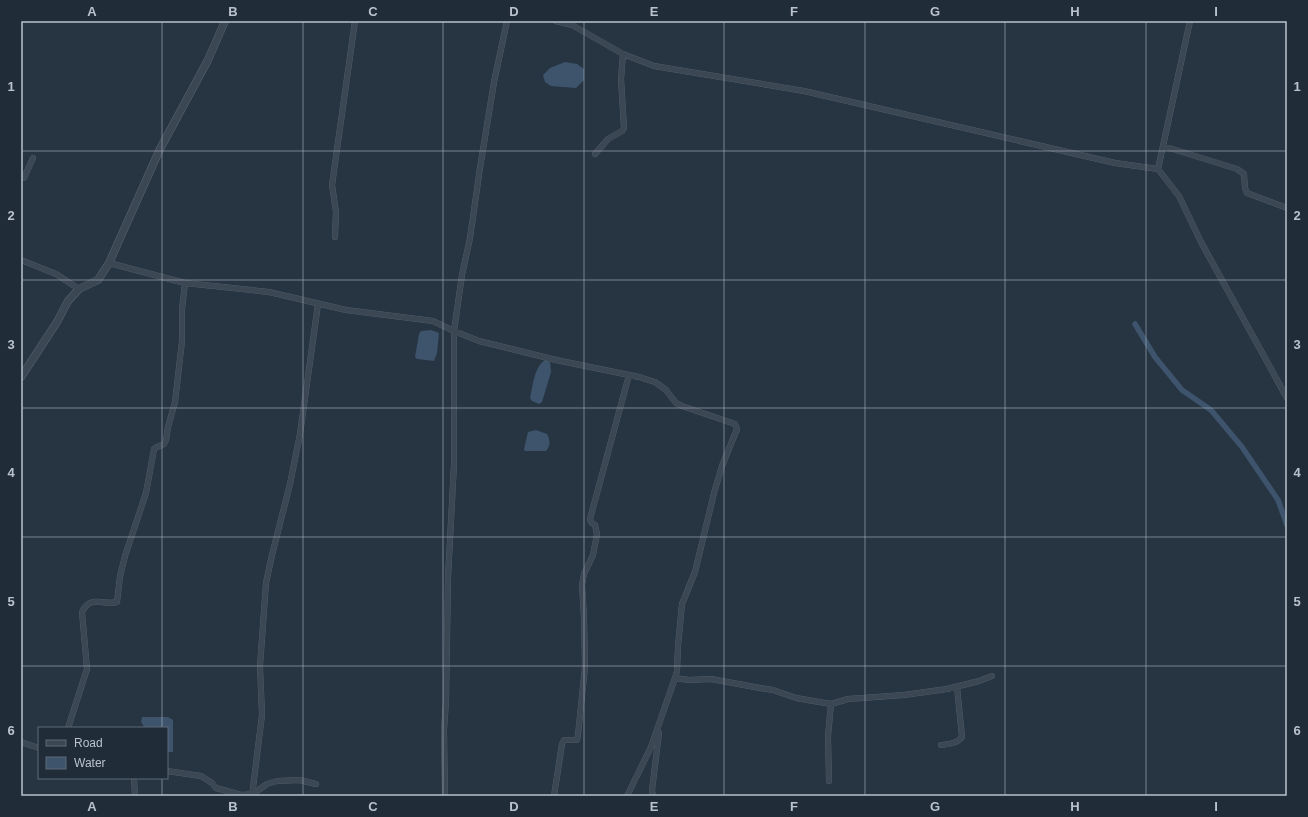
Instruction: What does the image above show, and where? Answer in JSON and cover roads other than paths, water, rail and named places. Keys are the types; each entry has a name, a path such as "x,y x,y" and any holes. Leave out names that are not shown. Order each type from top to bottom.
{"street":[{"path":"21,377 57,322 68,301 79,289 98,280 109,264 160,150 208,60 225,21"},
{"path":"335,237 336,212 332,185 355,21"},
{"path":"445,796 444,730 446,701 448,578 454,464 454,331 494,82 507,21"},
{"path":"556,21 572,25 623,54 654,66 804,91 1115,163 1158,169 1179,196 1201,242 1287,398"},
{"path":"1158,169 1190,21"},
{"path":"595,154 608,139 622,131 624,128 621,79 623,54"},
{"path":"1163,146 1237,169 1244,174 1247,193 1287,208"},
{"path":"21,178 24,178 33,158"},
{"path":"21,260 56,274 79,289"},
{"path":"109,264 185,283 269,292 318,304 375,314 433,321 479,341 556,360 639,377 655,382 666,390 676,403 735,424 737,429 722,466 714,493 695,572 682,604 677,671 675,678 661,723 627,796"},
{"path":"68,727 86,670 82,612 90,603 97,600 102,602 117,602 120,576 125,556 146,493 154,449 164,444 166,440 175,402 182,341 182,310 185,283"},
{"path":"253,795 262,715 260,666 266,583 290,484 300,434 318,304"},
{"path":"554,796 562,744 564,740 577,740 578,735 585,667 582,585 584,574 593,554 597,534 595,525 591,522 590,518 629,375"},
{"path":"675,678 689,680 711,680 773,690 796,698 831,704 848,699 904,695 957,687 992,676"},
{"path":"940,745 951,744 958,741 962,737 957,687"},
{"path":"829,781 828,736 831,704"},
{"path":"653,796 652,790 661,723"},
{"path":"21,742 38,748"},
{"path":"168,771 201,776 212,783 216,788 241,795 253,795 267,784 277,781 299,780 316,784"},
{"path":"134,779 135,796"}],"water":[{"path":"565,62 577,64 584,69 584,80 576,88 551,86 545,82 543,75 550,68"},
{"path":"431,330 439,333 437,353 434,361 417,359 415,357 419,334 421,331"},
{"path":"545,360 550,362 551,372 542,402 539,404 532,401 530,398 536,372 541,363"},
{"path":"536,430 547,434 550,442 548,449 546,451 525,451 524,449 528,432"},
{"path":"142,717 168,717 173,720 173,752 168,752 168,727 144,727 141,722"}],"waterway":[{"path":"1135,324 1155,357 1182,390 1211,410 1242,447 1278,500 1287,525"}]}
